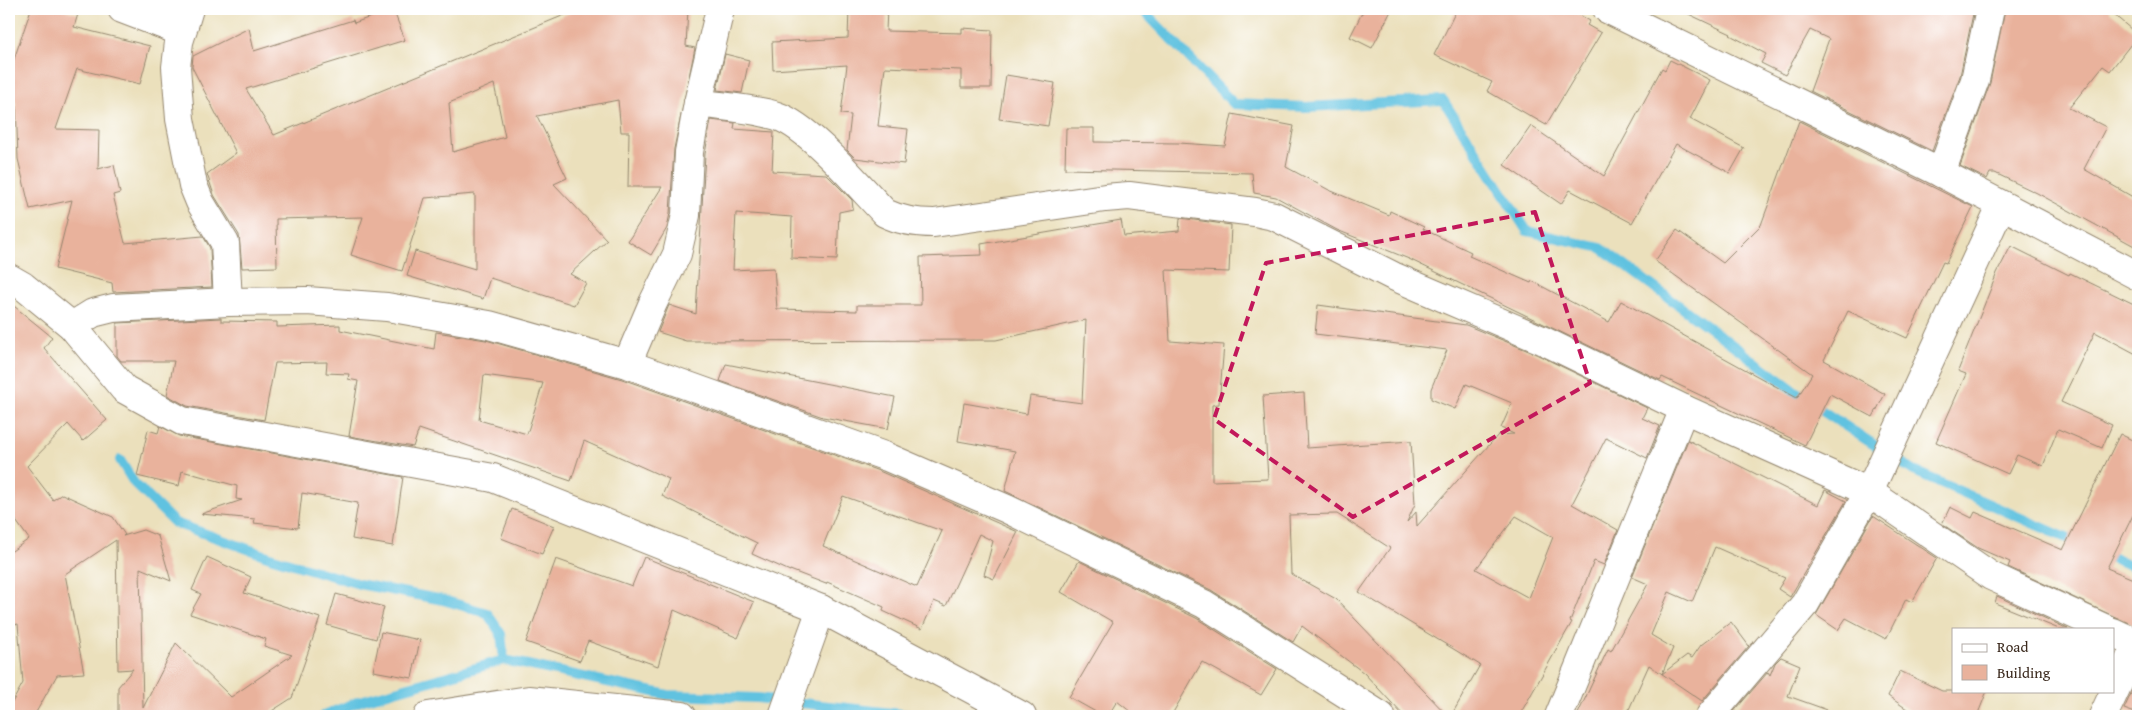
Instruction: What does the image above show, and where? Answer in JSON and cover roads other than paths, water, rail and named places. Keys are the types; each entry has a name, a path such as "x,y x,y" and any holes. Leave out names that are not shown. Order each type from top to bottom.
{"street":[{"path":"122,9 186,20 179,42 176,67 180,119 193,184 200,202 225,243 228,302"},
{"path":"627,364 653,303 677,254 686,215 689,152 698,103 720,9"},
{"path":"1607,9 1941,174 2138,276"},
{"path":"1941,174 1975,80 1990,9"},
{"path":"698,103 764,112 792,123 830,156 885,212 896,218 913,222 934,222 1129,196 1274,216 1393,276 1542,340 1684,409 1873,483 1991,576 2104,628"},
{"path":"1710,716 1805,604 1873,483 2000,206"},
{"path":"9,278 23,286 72,326 124,389 182,421 493,478 821,609 1022,716"},
{"path":"72,326 93,313 113,308 228,302 307,301 387,307 488,325 627,364 887,457 1007,509 1204,604 1382,716"},
{"path":"1558,716 1684,409"},
{"path":"787,704 821,609"},
{"path":"2103,716 2132,654 2133,646 2126,638 2114,632"},
{"path":"428,716 529,700 682,716"}],"waterway":[{"path":"1142,9 1234,104 1306,107 1443,100 1527,231 1601,248 1821,410 1914,471 2080,544"},
{"path":"120,460 134,483 175,523 273,558 359,584 443,600 487,613 501,634 504,660"},
{"path":"2100,553 2138,568"},
{"path":"323,716 360,701 504,660 668,695 757,698 919,716"}]}
